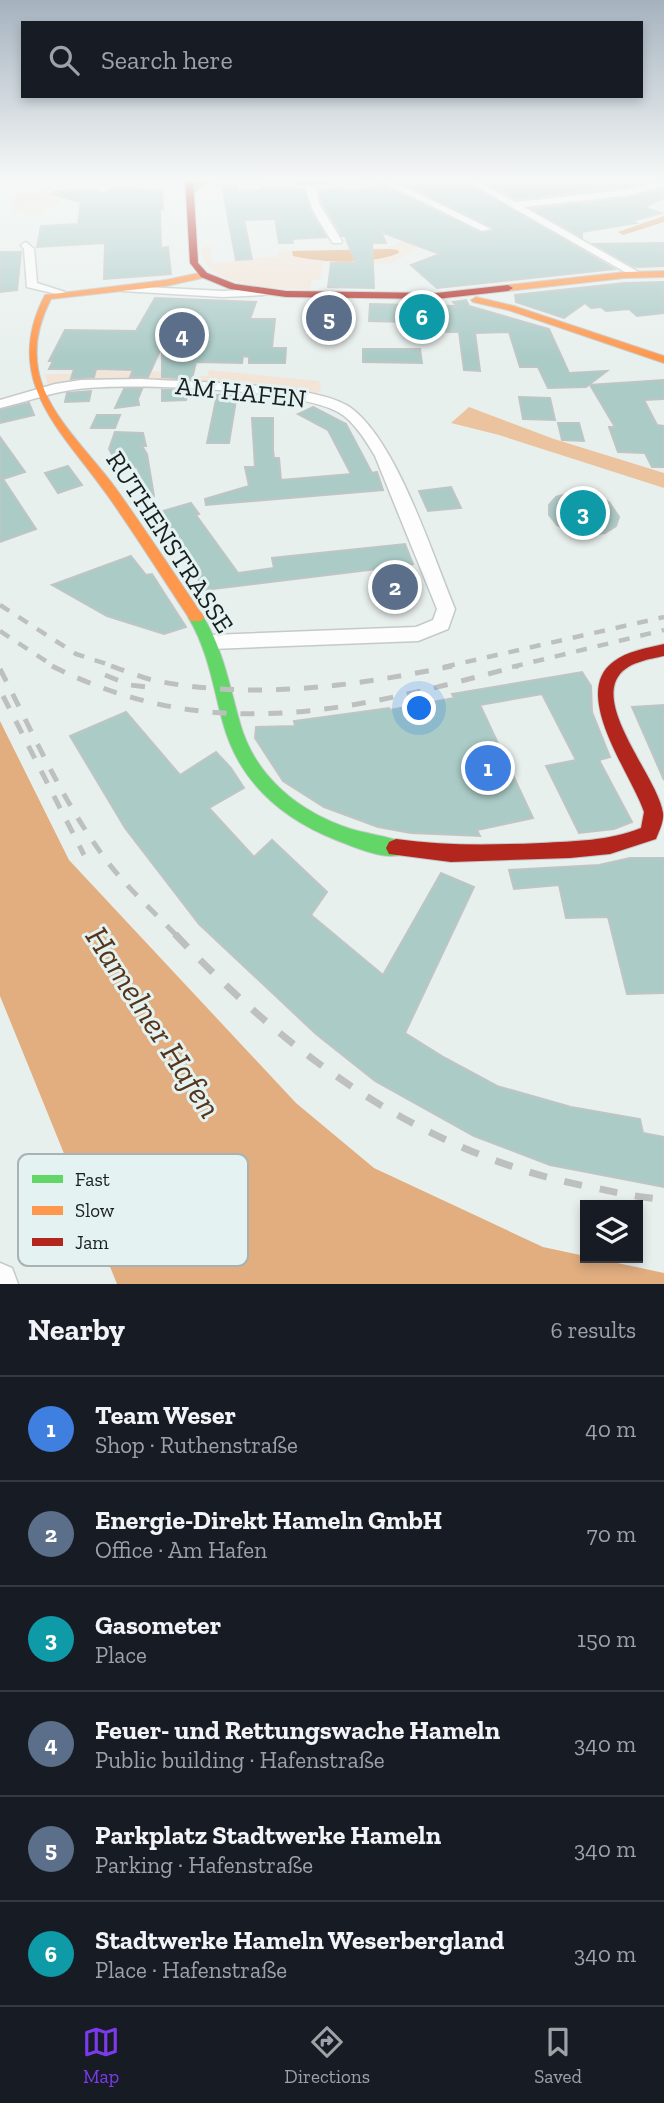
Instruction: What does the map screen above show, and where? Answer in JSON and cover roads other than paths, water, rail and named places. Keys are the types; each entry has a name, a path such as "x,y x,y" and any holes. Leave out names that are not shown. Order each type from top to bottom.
{"street":[{"path":"191,238 193,260 204,275 233,288 264,292"},
{"path":"572,238 636,274"},
{"path":"26,245 29,249 31,285 61,294 204,275"},
{"path":"121,288 223,294 264,292 507,298 636,274 664,274"},
{"name":"RUTHENSTRASSE","path":"61,294 44,302 32,338 31,351 46,408 160,561 211,642 228,700 232,734 247,764 269,792 319,825 390,850 458,856 592,849 632,843 649,833 653,814 611,717 605,689 610,673 625,663 664,650"},
{"path":"507,298 662,356"},
{"name":"AM HAFEN","path":"0,404 81,384 141,383 269,391 318,400 344,409 367,431 383,456 446,609 441,624 418,634 211,642"}],"water":[{"path":"398,250 399,253 374,260 346,262 293,256 292,251"},
{"name":"Hamelner Hafen","path":"0,721 69,860 296,1103 374,1168 543,1247 580,1255 580,1263 617,1263 664,1273 664,1284 117,1284 110,1266 248,1266 248,1154 64,1154 0,996"}],"railway":[{"path":"0,605 76,654 116,667"},
{"path":"444,667 664,617"},
{"path":"512,667 664,630"},
{"path":"0,631 55,667"},
{"path":"52,666 112,691 170,706 227,713 284,713 341,707 399,696 518,666"},
{"path":"111,666 151,680 194,687 268,690 342,685 452,666"},
{"path":"0,669 47,763 86,831 118,875 175,934"},
{"path":"105,675 130,685 155,688"},
{"path":"3,696 84,855"},
{"path":"175,934 218,978 311,1058 361,1093 413,1123 468,1150 525,1171 634,1196 664,1199"}],"place":[{"name":"Stadtwerke Hameln Weserbergland","path":"422,317"},
{"name":"Parkplatz Stadtwerke Hameln","path":"329,318"},
{"name":"Feuer- und Rettungswache Hameln","path":"182,335"},
{"name":"Gasometer","path":"583,513"},
{"name":"Energie-Direkt Hameln GmbH","path":"395,587"},
{"name":"Team Weser","path":"488,768"}]}
